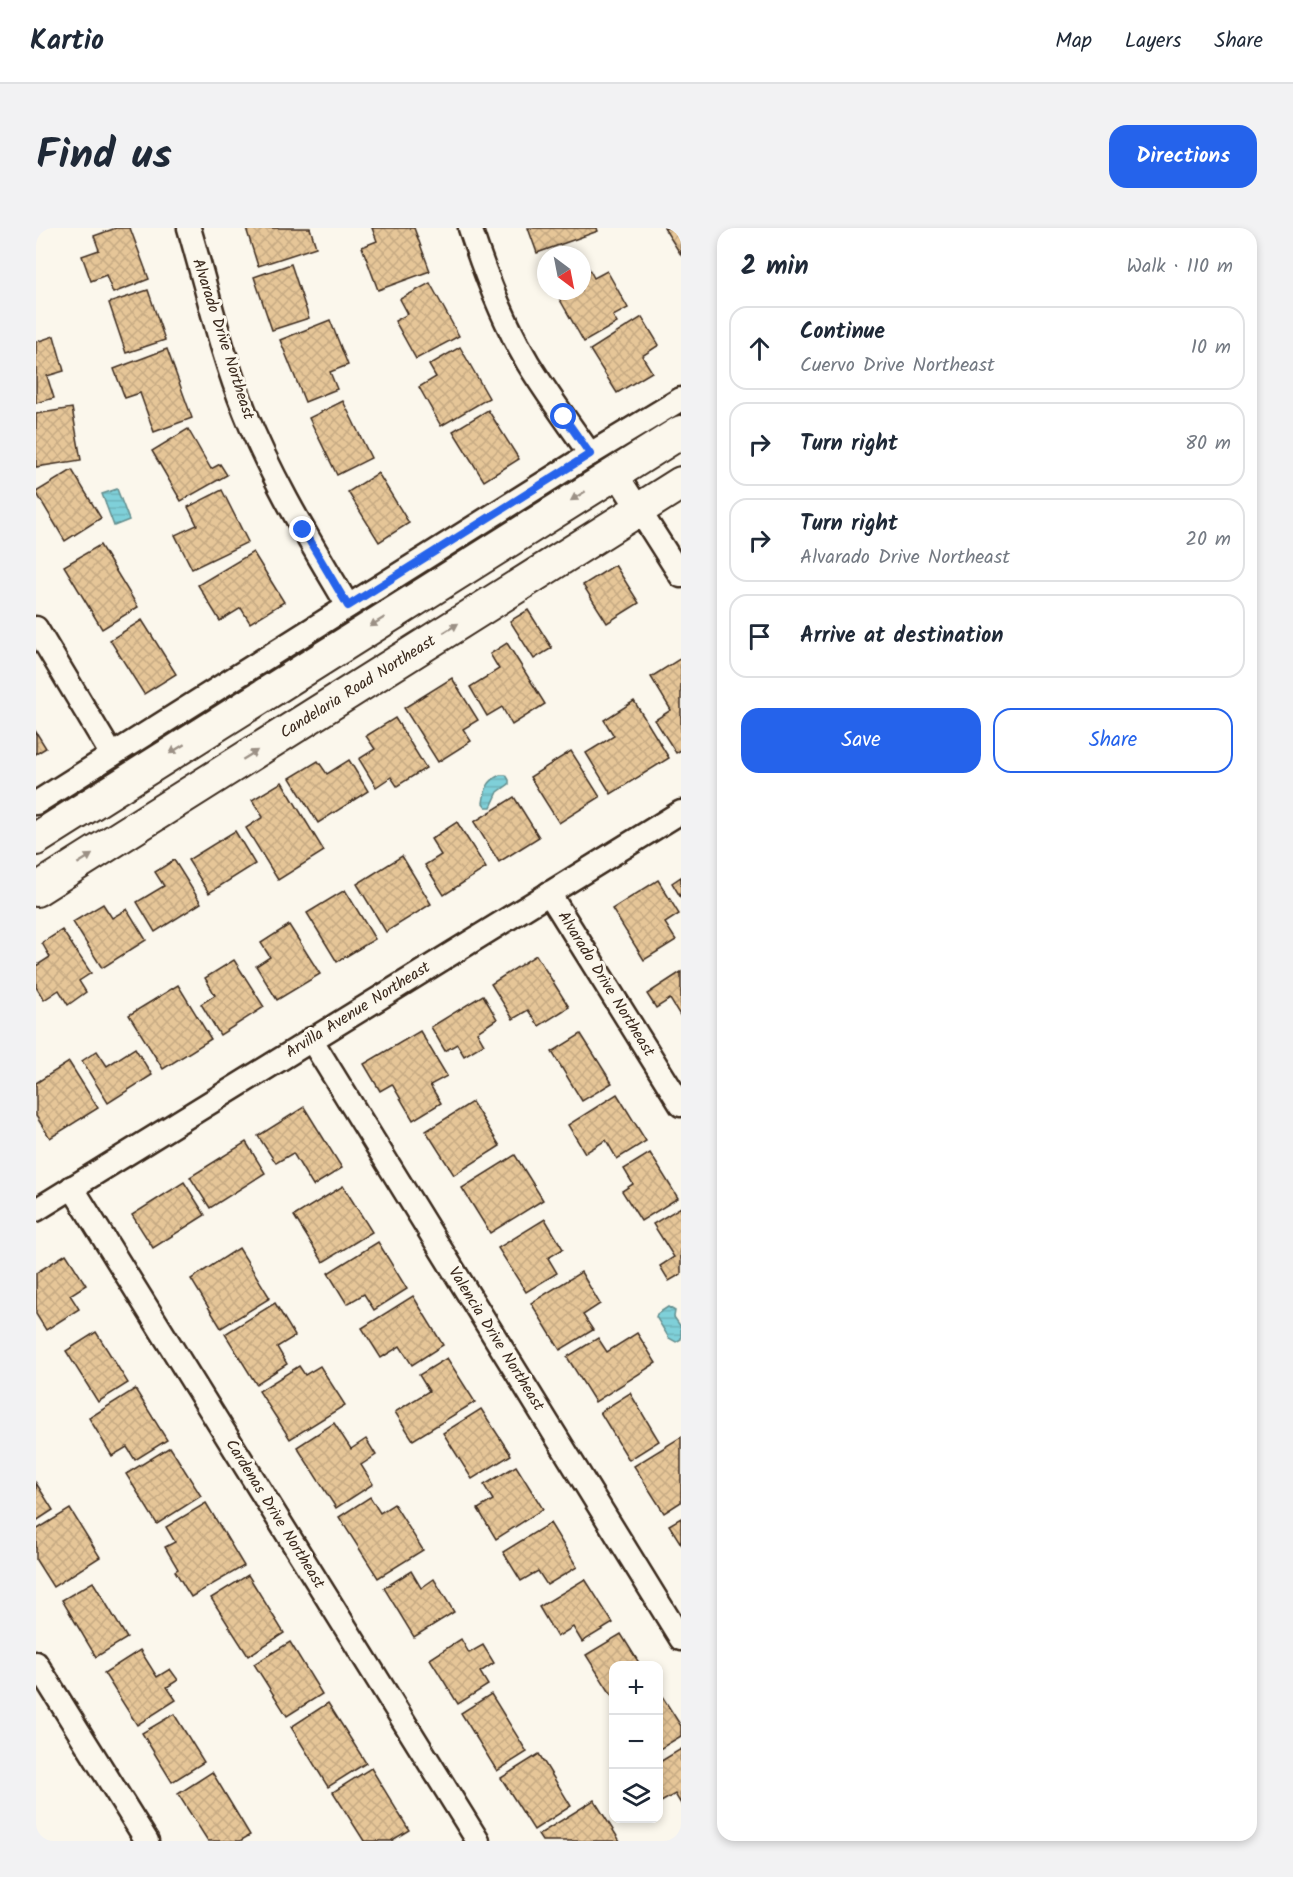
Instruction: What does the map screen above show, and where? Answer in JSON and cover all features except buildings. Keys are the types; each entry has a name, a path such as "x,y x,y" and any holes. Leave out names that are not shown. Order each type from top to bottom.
{"main road":[{"path":"36,838 681,432"},
{"name":"Candelaria Road Northeast","path":"36,890 681,483"}],"street":[{"name":"Alvarado Drive Northeast","path":"189,228 230,370 256,439 303,530 348,606"},
{"path":"470,228 482,265 527,362 590,454"},
{"path":"36,803 681,399"},
{"path":"615,472 681,576"},
{"path":"36,628 112,755"},
{"name":"Arvilla Avenue Northeast","path":"36,1210 681,812"},
{"name":"Alvarado Drive Northeast","path":"549,893 681,1105"},
{"name":"Valencia Drive Northeast","path":"311,1039 681,1639"},
{"name":"Cardenas Drive Northeast","path":"72,1187 478,1841"},
{"path":"36,1663 147,1841"}],"water":[{"path":"117,489 129,520 114,526 102,494"},
{"path":"500,775 506,775 509,784 498,792 491,807 486,807 483,803 487,786"},
{"path":"668,1307 675,1311 674,1317 681,1327 681,1339 676,1342 669,1338 656,1317"}],"route":[{"path":"303,530 348,606 590,454 564,417"}]}
